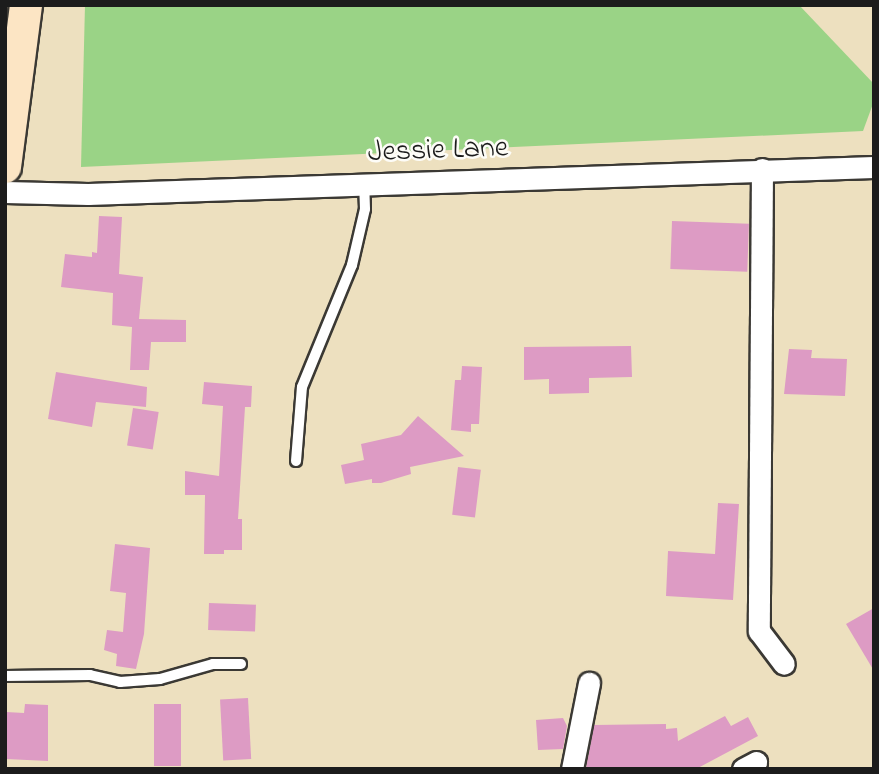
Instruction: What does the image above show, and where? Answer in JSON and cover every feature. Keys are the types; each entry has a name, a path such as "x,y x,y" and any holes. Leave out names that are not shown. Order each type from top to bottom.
{"main road":[{"path":"5,167 26,5"}],"street":[{"name":"Jessie Lane","path":"5,192 364,184 874,167"},
{"path":"762,169 759,631 784,664"},
{"path":"572,769 589,683"}],"lane":[{"path":"296,461 302,387 352,265 365,209 364,184"},
{"path":"5,676 90,675 120,682 160,679 213,664 241,664"}],"green space":[{"path":"85,5 799,5 874,84 874,101 863,131 81,167"}],"building":[{"path":"99,216 122,217 119,274 143,277 139,319 186,320 186,342 151,342 149,370 130,370 132,327 112,325 113,293 61,287 65,254 92,257 92,252 97,253"},
{"path":"672,221 749,224 747,272 670,269"},
{"path":"631,346 632,377 589,378 589,393 549,394 549,379 524,380 524,347"},
{"path":"789,349 812,350 811,358 847,359 845,396 784,394"},
{"path":"462,366 482,367 479,424 471,424 471,432 451,430 455,380 461,380"},
{"path":"56,372 147,387 146,407 96,402 92,427 48,419"},
{"path":"204,382 252,386 251,407 245,407 238,519 242,519 242,550 224,550 224,554 204,554 205,495 185,495 185,471 219,476 223,406 202,404"},
{"path":"133,408 159,412 153,450 127,446"},
{"path":"418,416 464,456 410,467 411,474 381,483 372,483 372,479 345,484 341,465 364,460 361,444 401,435"},
{"path":"458,467 481,470 475,517 452,515"},
{"path":"718,503 739,504 733,600 666,596 668,551 715,554"},
{"path":"115,544 150,548 144,634 136,669 116,666 117,654 104,650 107,630 123,632 126,593 110,591"},
{"path":"209,603 256,605 255,632 208,630"},
{"path":"874,608 874,671 846,624"},
{"path":"248,698 251,759 223,760 220,699"},
{"path":"25,704 48,705 48,761 6,759 6,712 24,713"},
{"path":"154,704 181,704 181,766 154,766"},
{"path":"725,716 731,726 748,717 758,736 696,769 586,768 594,725 666,724 666,729 677,728 678,741"},
{"path":"563,718 567,726 563,749 538,750 536,720"}]}
